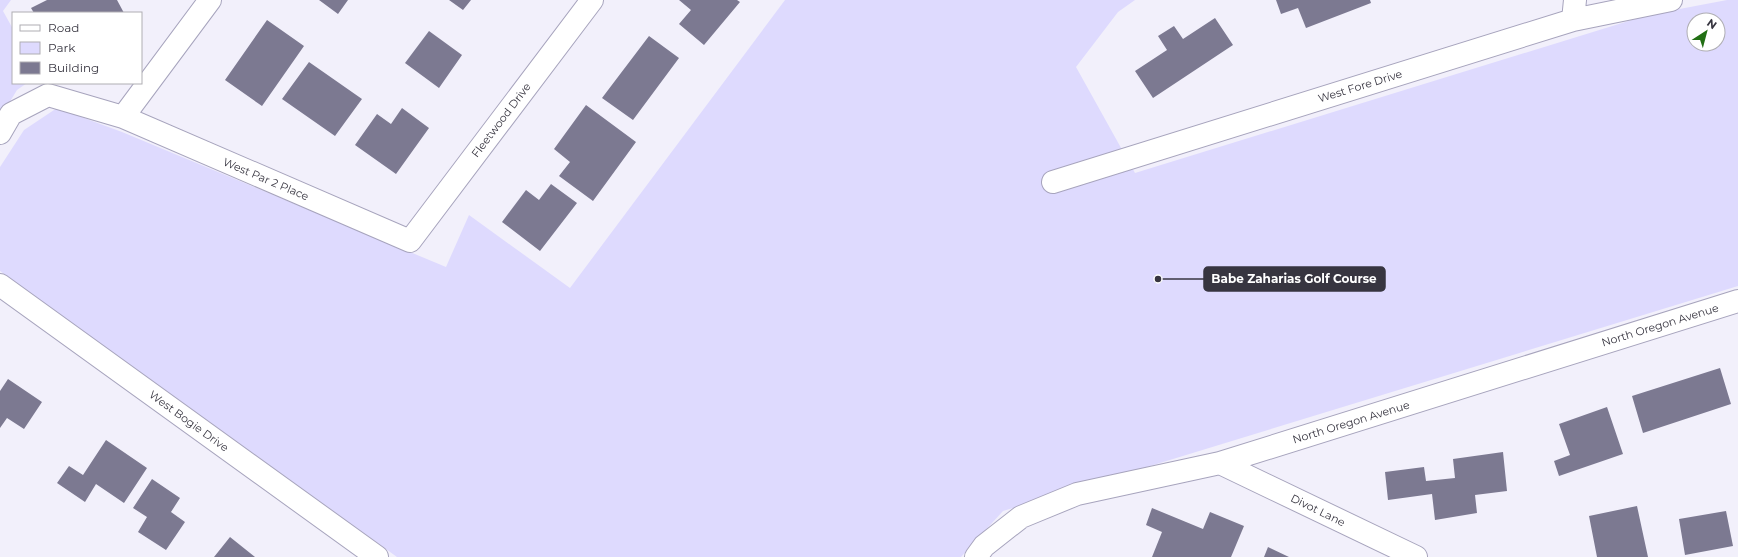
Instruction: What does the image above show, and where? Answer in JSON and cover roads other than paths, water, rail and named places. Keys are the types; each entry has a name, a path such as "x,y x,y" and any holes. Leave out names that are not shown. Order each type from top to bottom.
{"street":[{"path":"123,117 210,0"},
{"name":"Fleetwood Drive","path":"410,241 592,0"},
{"name":"West Fore Drive","path":"1052,182 1574,10 1671,0"},
{"name":"West Par 2 Place","path":"0,133 11,114 48,95 123,117 410,241"},
{"name":"West Bogie Drive","path":"0,285 377,557"},
{"name":"North Oregon Avenue","path":"976,557 984,546 1021,517 1077,494 1220,463 1738,301"},
{"name":"Divot Lane","path":"1220,463 1416,557"}],"place":[{"name":"Babe Zaharias Golf Course","path":"1158,279"}]}
